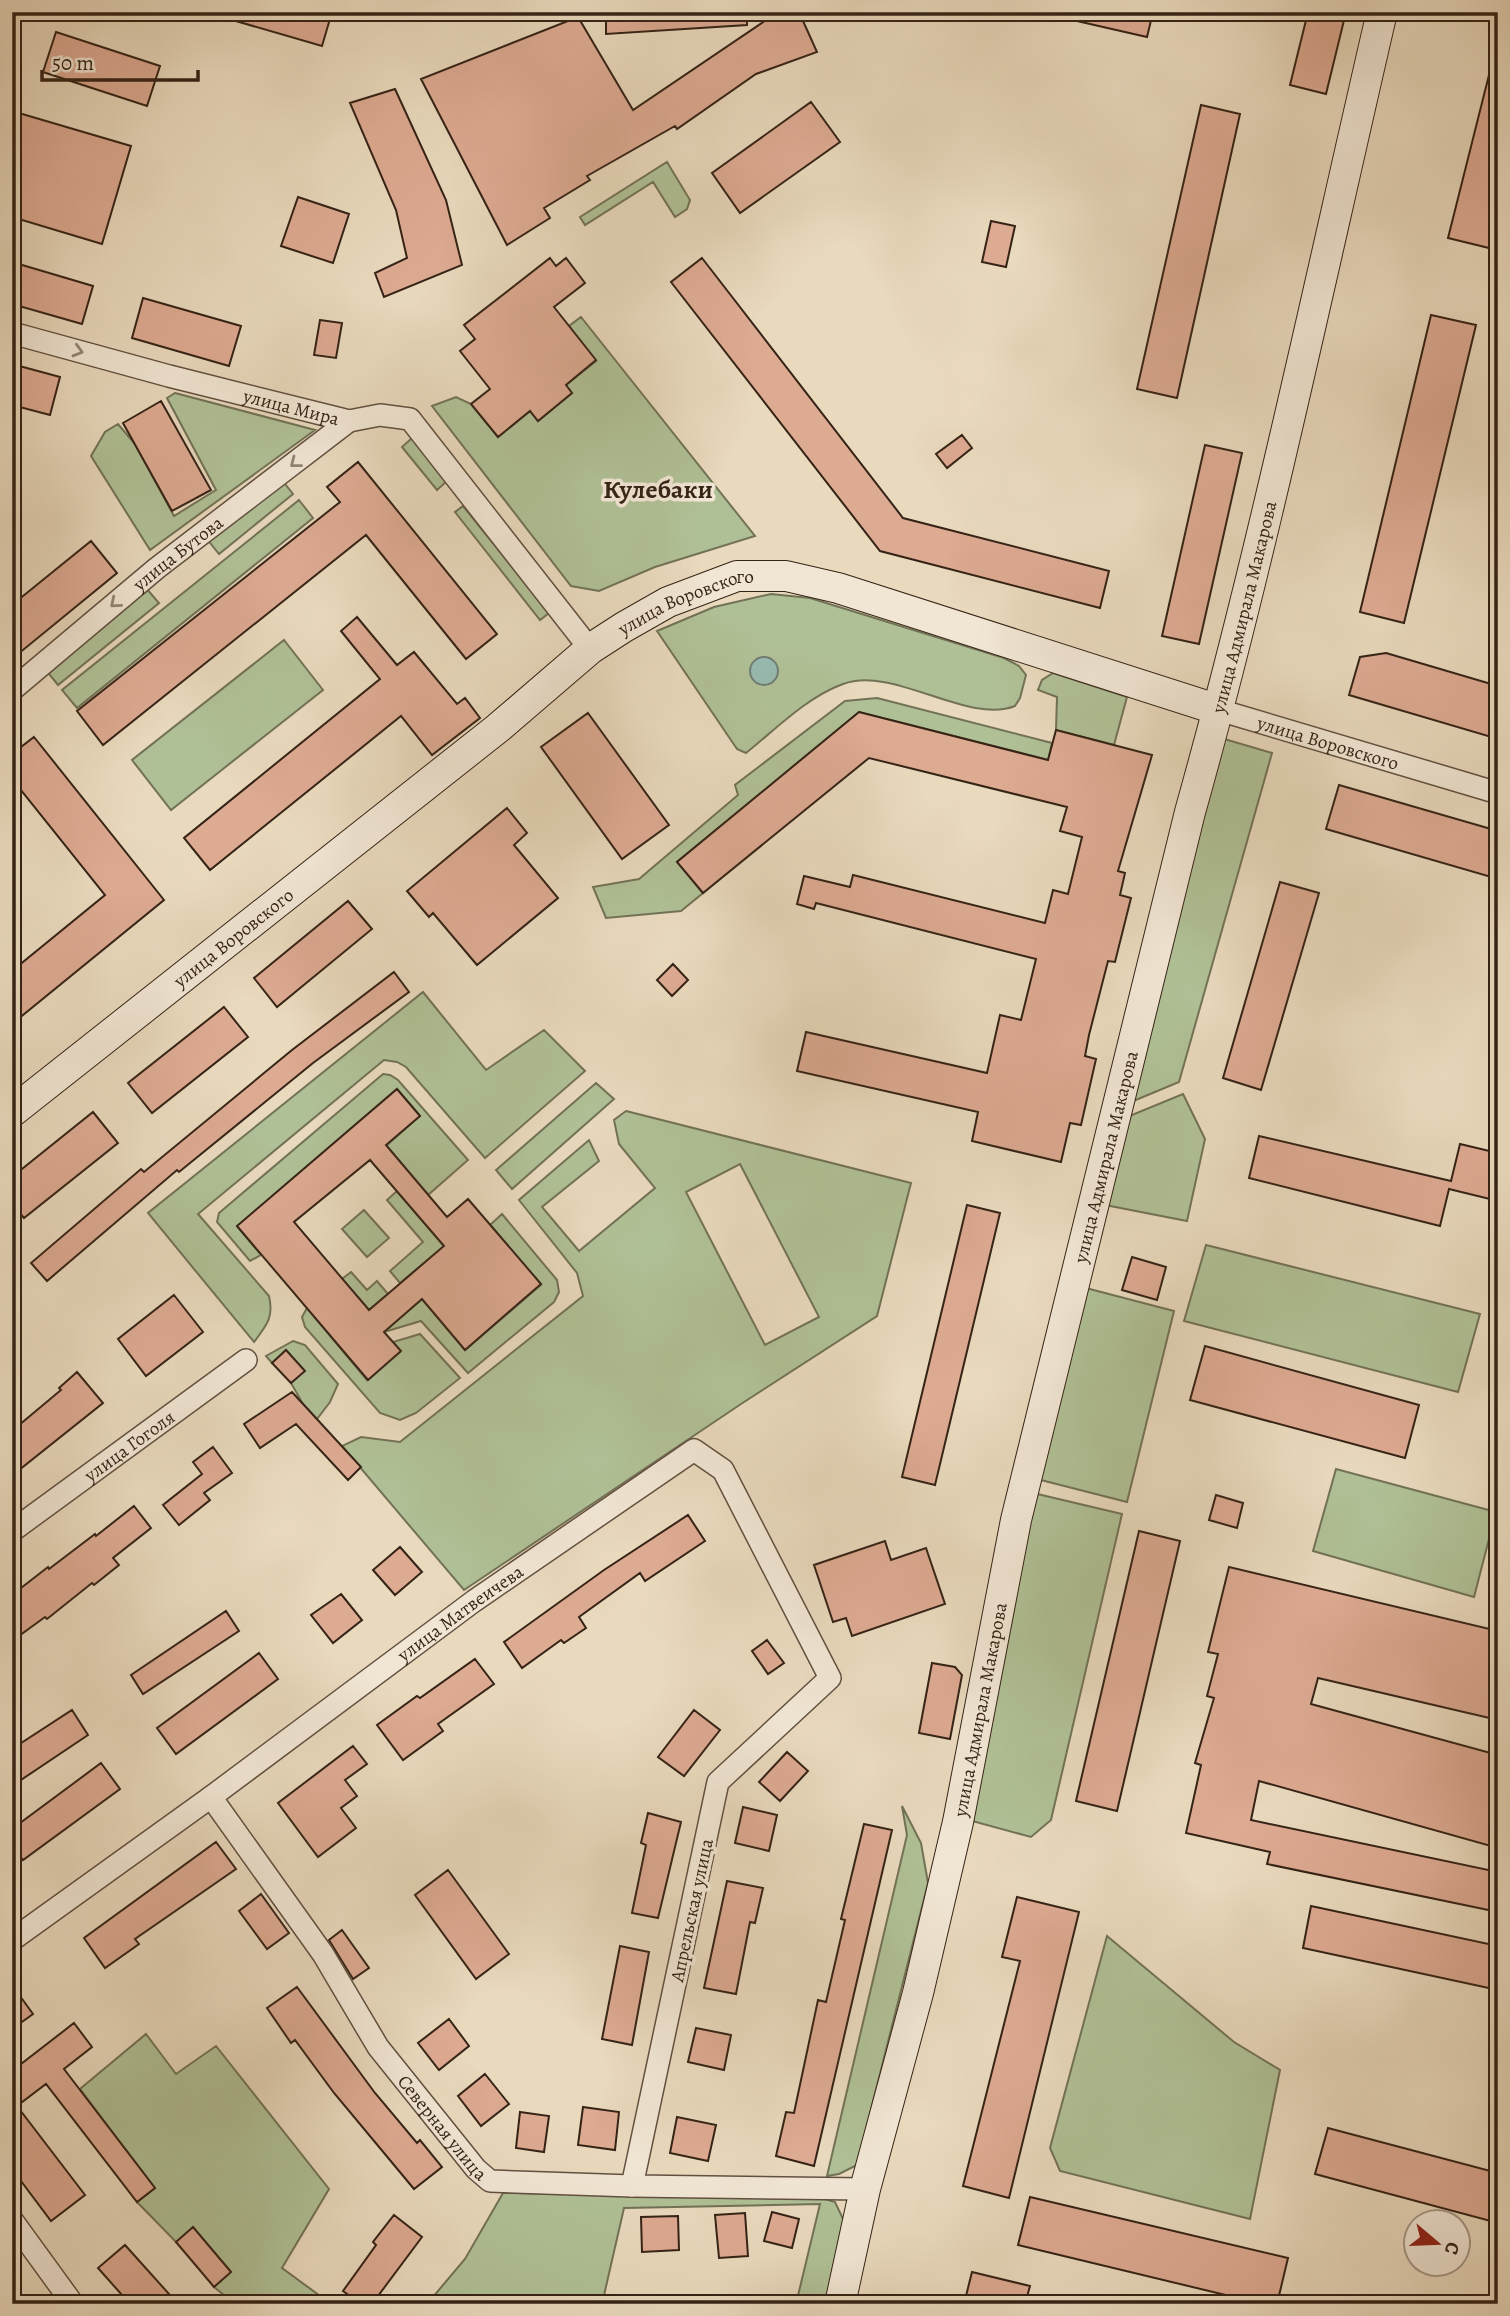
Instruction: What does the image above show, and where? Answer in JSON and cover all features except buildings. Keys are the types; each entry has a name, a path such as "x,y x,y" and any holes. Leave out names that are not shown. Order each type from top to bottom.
{"street":[{"name":"улица Адмирала Макарова","path":"840,2304 865,2189 918,1993 958,1822 1016,1520 1190,812 1219,710 1382,12"},
{"name":"улица Мира","path":"12,332 169,376 349,421 380,415 410,419 590,649"},
{"name":"улица Бутова","path":"12,690 157,568 349,421"},
{"name":"улица Воровского","path":"12,1112 498,728 590,649 668,602 737,576 786,576 838,588 1219,710 1498,793"},
{"name":"улица Гоголя","path":"12,1531 246,1360"},
{"name":"улица Матвеичева","path":"12,1940 211,1797 474,1601 694,1450 723,1470 830,1678"},
{"name":"Апрельская улица","path":"632,2186 718,1782 830,1678"},
{"name":"Северная улица","path":"211,1797 323,1954 378,2048 476,2169 490,2181 865,2189"},
{"path":"12,2220 73,2304"}],"green space":[{"path":"667,162 690,200 687,209 675,217 653,182 585,225 580,217"},
{"path":"581,317 755,536 655,567 599,591 571,586 432,406 456,397 471,404 498,437 530,411 538,421 572,393 566,385 596,361 569,326"},
{"path":"175,393 315,430 150,550 91,456 105,432 118,424 135,444 174,516 216,490 167,398"},
{"path":"412,438 447,481 437,490 402,447"},
{"path":"282,480 293,494 219,554 207,539"},
{"path":"299,500 313,518 77,708 62,690"},
{"path":"463,506 549,613 540,620 455,512"},
{"path":"146,588 159,603 58,685 45,669"},
{"path":"771,594 810,598 1004,658 1019,666 1026,675 1020,698 1015,706 996,710 975,708 884,682 863,680 843,684 804,705 746,753 737,749 657,631 714,607"},
{"path":"284,640 323,690 171,810 132,760"},
{"path":"1053,673 1127,697 1114,745 1056,730 1057,697 1038,690 1042,680"},
{"path":"877,698 1052,743 1048,760 859,712 677,862 703,893 681,911 606,918 593,887 639,879 738,795 735,785 845,701"},
{"path":"1221,738 1272,753 1179,1082 1131,1102"},
{"path":"423,992 486,1070 544,1030 585,1071 485,1158 406,1067 384,1060 198,1214 269,1296 271,1310 268,1321 254,1342 148,1213"},
{"path":"383,1074 398,1080 468,1160 428,1195 386,1146 420,1116 397,1089 237,1226 261,1255 250,1261 217,1222 219,1213"},
{"path":"596,1083 614,1099 512,1189 496,1170"},
{"path":"1183,1094 1205,1139 1187,1221 1105,1205 1127,1117"},
{"path":"626,1111 911,1183 877,1316 464,1590 342,1446 361,1437 400,1442 583,1296 577,1273 519,1200 589,1140 599,1161 542,1207 579,1251 655,1188 619,1144 614,1120","holes":["740,1164 819,1317 765,1345 686,1192"]},
{"path":"397,1191 444,1246 400,1283 390,1271 423,1242 387,1200"},
{"path":"364,1210 389,1238 367,1257 342,1229"},
{"path":"502,1214 557,1280 559,1292 554,1302 468,1373 421,1321 384,1332 422,1299 465,1350 541,1285 490,1225"},
{"path":"1206,1245 1480,1314 1458,1392 1184,1321"},
{"path":"351,1272 367,1290 377,1281 388,1294 369,1310 342,1279"},
{"path":"1082,1287 1174,1311 1127,1502 1033,1478"},
{"path":"307,1308 367,1380 400,1352 393,1342 420,1334 460,1378 416,1413 400,1420 380,1413 305,1327 302,1317"},
{"path":"293,1341 305,1345 338,1384 330,1402 317,1419 303,1404 291,1383 304,1371 286,1350 272,1363 266,1356"},
{"path":"1336,1469 1496,1512 1474,1597 1313,1551"},
{"path":"1029,1492 1122,1514 1051,1820 1031,1837 965,1819"},
{"path":"902,1806 921,1843 928,1883 857,2165 839,2174 827,2176 907,1835"},
{"path":"1107,1936 1234,2042 1280,2070 1250,2219 1060,2171 1050,2148"},
{"path":"146,2034 176,2074 216,2046 329,2189 282,2268 331,2304 235,2304 214,2287 231,2272 193,2228 176,2242 137,2202 155,2188 80,2089"},
{"path":"503,2193 822,2198 835,2202 845,2223 826,2304 796,2304 820,2204 624,2208 602,2304 427,2304 465,2259"}],"water":[{"path":"764,657 774,661 778,671 774,681 764,685 754,681 750,671 754,661"}],"district":[{"name":"Кулебаки","path":"658,489"}]}
